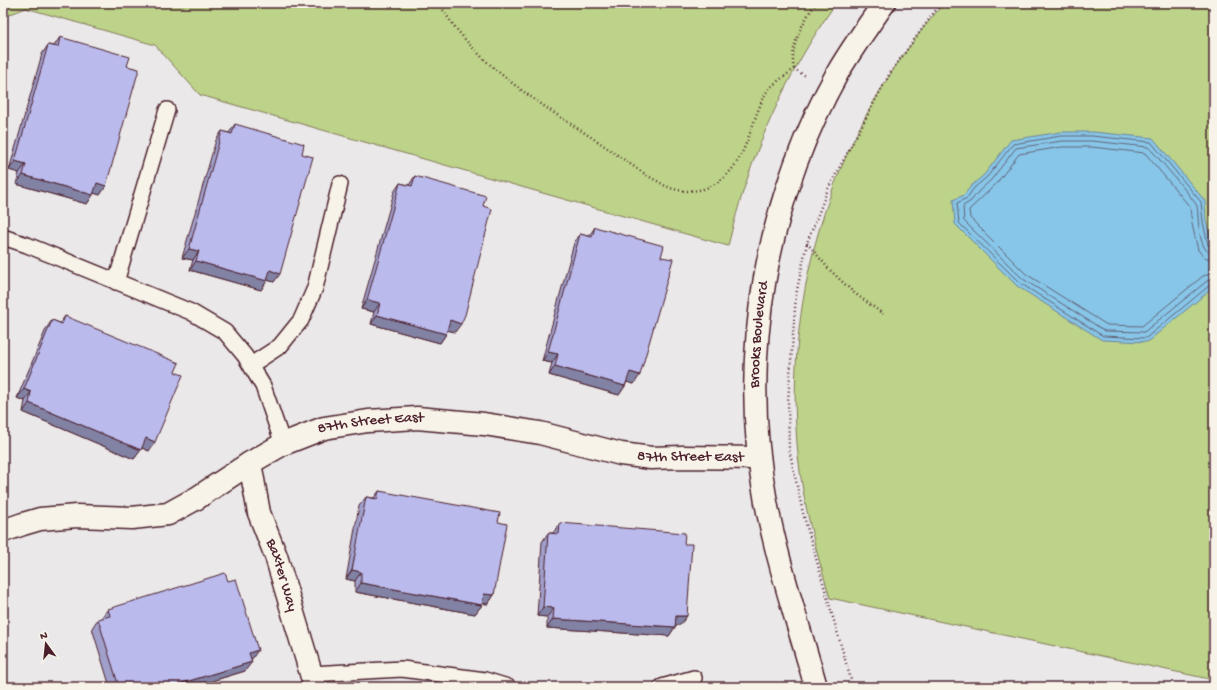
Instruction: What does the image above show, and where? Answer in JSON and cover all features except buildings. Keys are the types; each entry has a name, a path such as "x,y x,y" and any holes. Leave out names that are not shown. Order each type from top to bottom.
{"street":[{"name":"Brooks Boulevard","path":"816,687 773,533 766,501 759,458 757,434 756,346 764,281 779,215 800,152 838,72 855,44 884,3"},
{"name":"87th Street East","path":"3,532 40,519 77,516 132,518 168,514 197,498 250,463 284,444 324,428 368,421 417,418 484,424 540,432 621,454 650,458 759,458"},
{"name":"Baxter Way","path":"250,463 258,513 276,556 313,681"}],"lane":[{"path":"116,282 167,110"},
{"path":"251,365 280,346 301,320 315,288 340,184"},
{"path":"3,237 190,312 225,332 245,356 263,386 284,444"},
{"path":"313,681 402,669 485,680 508,687"},
{"path":"662,687 694,678"}],"path":[{"path":"439,3 476,52 530,96 638,170 668,187 681,190 704,189 713,185 725,176 741,155 767,92 794,69"},
{"path":"806,76 794,69 792,63 794,47 808,16 816,3"},
{"path":"852,687 803,513 789,450 788,401 795,301 807,243 828,189 890,73 941,3"},
{"path":"807,243 828,268 853,292 883,314"}],"green space":[{"path":"3,3 836,3 800,60 770,119 746,181 728,246 200,95 155,45 26,8 3,17"},
{"path":"944,3 1214,3 1214,680 830,598 811,527 803,491 798,455 795,393 799,332 808,272 824,214 846,157 873,103 906,52"}],"water":[{"path":"1061,132 1093,132 1153,138 1205,201 1206,221 1214,252 1214,287 1147,342 1102,340 1017,286 955,224 953,200 964,195 971,186 984,175 1011,140"}]}
